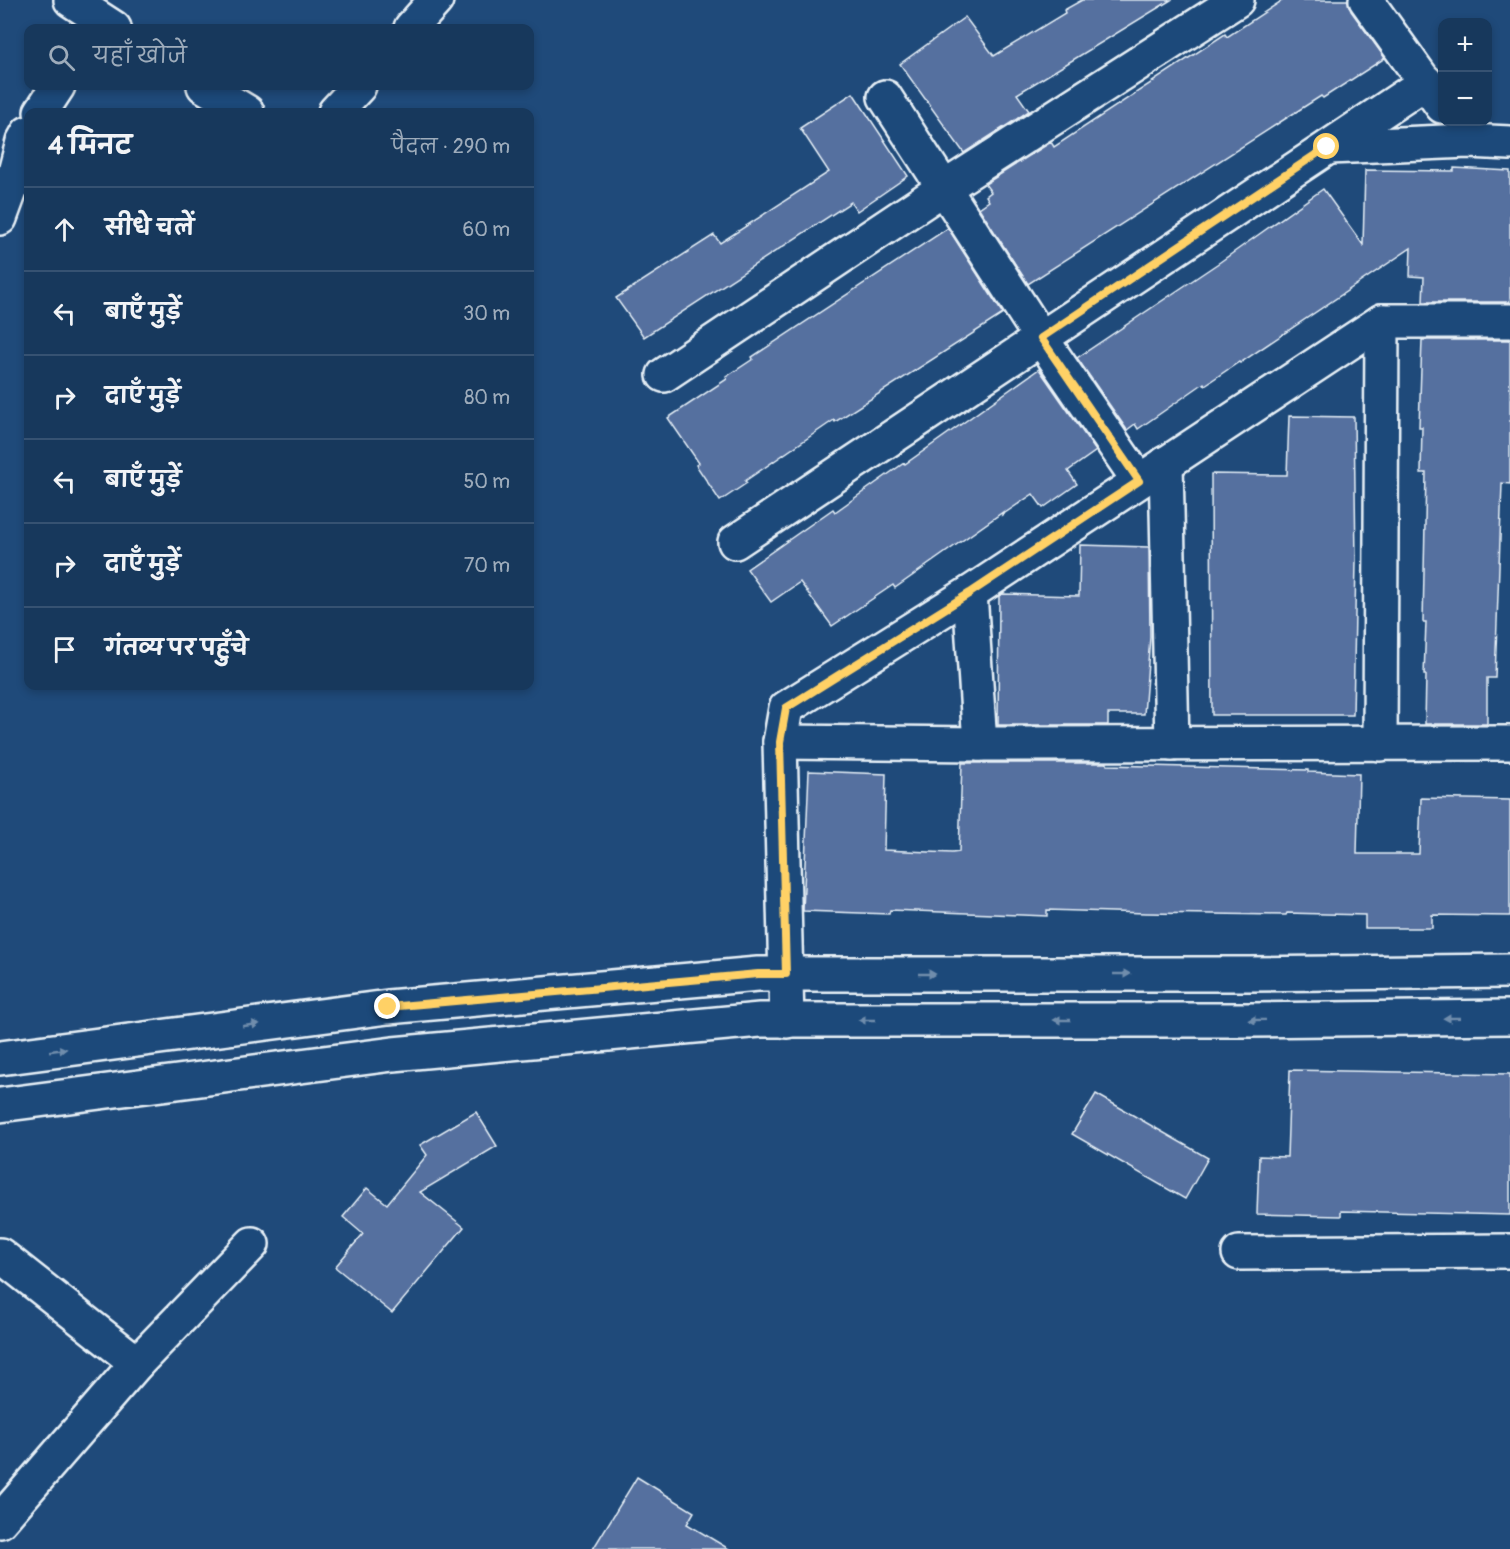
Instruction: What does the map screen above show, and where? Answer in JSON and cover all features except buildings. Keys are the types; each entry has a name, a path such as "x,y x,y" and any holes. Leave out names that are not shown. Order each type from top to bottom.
{"street":[{"path":"71,0 105,19"},
{"path":"415,24 436,0"},
{"path":"664,375 945,188 1237,0"},
{"path":"735,542 1327,147 1434,94 1366,0"},
{"path":"44,108 55,90"},
{"path":"211,90 240,108"},
{"path":"339,108 355,90"},
{"path":"885,98 1041,338 1152,472 1172,744"},
{"path":"1327,147 1461,131 1510,143"},
{"path":"4,196 24,140"},
{"path":"787,1020 780,742 786,708 970,593 1382,321 1510,321"},
{"path":"1380,744 1382,321"},
{"path":"970,593 980,744"},
{"path":"780,742 1510,743"},
{"path":"0,1058 388,1007 758,974 1250,974 1510,970"},
{"path":"0,1105 393,1054 760,1020 1250,1020 1510,1017"},
{"path":"0,1521 137,1363 252,1244"},
{"path":"1239,1253 1510,1251"},
{"path":"0,1255 137,1363"}],"route":[{"path":"388,1007 758,974 786,974 780,742 786,708 970,593 1139,481 1041,338 1327,147"}]}
